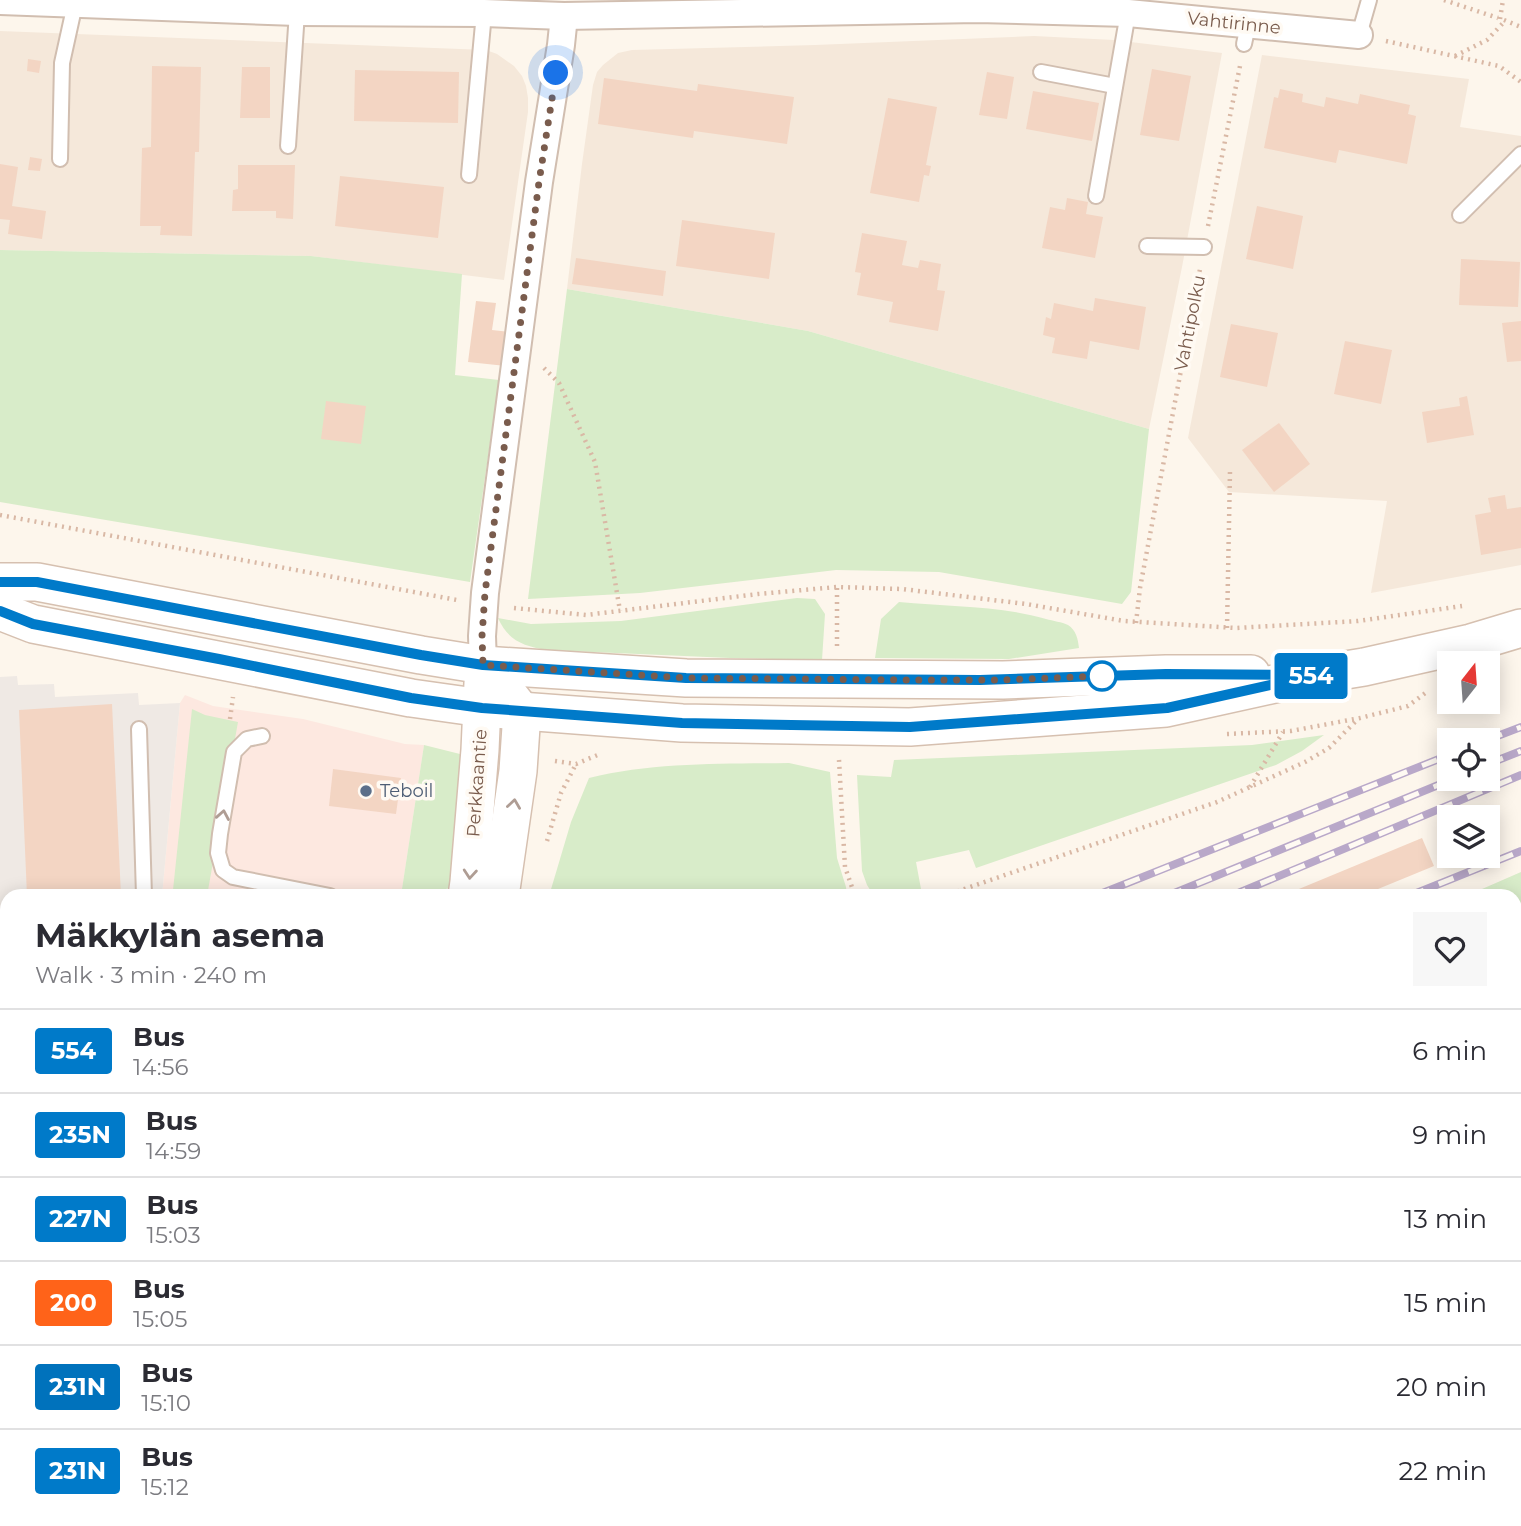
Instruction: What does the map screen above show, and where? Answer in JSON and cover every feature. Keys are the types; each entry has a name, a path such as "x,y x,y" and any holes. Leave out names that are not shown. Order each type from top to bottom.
{"main road":[{"path":"0,582 37,582 483,665 686,678 756,679 1003,680 1166,674 1315,675"},
{"path":"0,611 33,624 411,698 482,708 682,723 910,727 1167,708 1471,643 1521,628"},
{"path":"483,665 522,712"},
{"name":"Perkkaantie","path":"468,889 483,665"},
{"name":"Perkkaantie","path":"501,889 518,771 522,712"}],"street":[{"name":"Vahtirinne","path":"0,1 295,6 564,16 978,9 1128,13 1246,35 1359,35"},
{"path":"483,665 485,593 539,182 564,16"}],"lane":[{"path":"1359,35 1369,0"},
{"path":"60,159 62,63 75,4"},
{"path":"288,146 295,6"},
{"path":"469,175 484,13"},
{"path":"1096,196 1128,13"},
{"path":"1041,72 1115,86"},
{"path":"1461,215 1521,154"},
{"path":"1147,246 1204,247"},
{"path":"139,729 144,889"},
{"path":"262,736 247,739 234,752 218,853 223,870 233,877 294,889"}],"path":[{"path":"1444,0 1521,27"},
{"path":"1455,56 1487,40 1501,19 1503,0"},
{"name":"Vahtipolku","path":"1136,623 1204,247 1246,35"},
{"path":"1359,35 1499,66 1521,82"},
{"path":"538,362 559,383 595,462 621,611"},
{"path":"1227,628 1230,471"},
{"path":"0,515 462,601"},
{"path":"837,587 837,654"},
{"path":"506,608 586,615 837,587 902,589 1012,602 1136,623 1227,628 1358,621 1465,605"},
{"path":"964,889 1217,802 1250,788 1306,762 1329,748 1360,718"},
{"path":"1250,788 1284,731"},
{"path":"839,760 845,867 853,889"},
{"path":"545,850 561,793 576,764"}],"shaded area":[{"path":"0,31 486,50 497,54 514,66 522,76 528,98 504,280 311,256 0,250"},
{"path":"1034,36 1114,40 1222,53 1149,429 808,331 567,289 593,85 597,72 618,53 632,50"},
{"path":"1262,55 1469,79 1460,127 1521,136 1521,565 1371,593 1387,501 1229,492 1188,438"},
{"path":"17,676 18,685 54,684 55,697 138,693 139,705 180,703 163,889 0,889 0,677"},
{"path":"185,695 213,706 303,719 405,744 424,745 402,889 163,889 180,703"}],"green space":[{"path":"0,250 311,256 462,274 455,375 499,380 470,582 0,502"},
{"path":"567,289 808,331 1149,429 1131,592 1122,604 939,572 836,570 640,593 528,599"},
{"path":"797,598 815,599 825,614 822,660 547,650 518,641 507,632 498,618 531,624 621,621"},
{"path":"899,602 991,609 1060,622 1073,629 1079,648 1009,659 875,658 881,619"},
{"path":"192,709 205,715 238,722 208,889 173,889"},
{"path":"1324,735 1276,765 976,868 969,850 916,862 921,889 870,889 862,871 857,775 891,777 894,760 1252,745"},
{"path":"424,745 460,754 464,785 454,886 448,889 402,889"},
{"path":"789,763 830,772 837,858 846,889 551,889 571,822 589,778 663,766"},
{"path":"1521,872 1521,889 1482,889"}],"building":[{"path":"28,59 41,61 39,73 27,71"},
{"path":"152,66 201,67 199,152 195,152 192,236 160,235 161,226 140,226 142,148 151,147"},
{"path":"242,67 270,67 270,118 240,118"},
{"path":"1152,69 1191,76 1179,141 1140,135"},
{"path":"355,70 459,72 458,123 354,121"},
{"path":"987,72 1014,77 1007,119 979,115"},
{"path":"604,78 697,91 698,84 794,97 787,144 694,131 693,138 598,124"},
{"path":"1280,89 1303,94 1302,102 1324,107 1326,97 1358,104 1360,94 1410,105 1408,114 1416,116 1407,164 1339,150 1336,163 1264,148 1274,97 1278,98"},
{"path":"1033,91 1099,103 1092,141 1026,129"},
{"path":"888,98 937,107 926,165 931,166 929,176 924,175 919,202 870,193"},
{"path":"30,157 42,159 40,171 28,170"},
{"path":"0,164 18,167 12,206 46,211 42,239 8,234 10,220 0,219"},
{"path":"238,165 295,165 293,219 276,218 276,211 232,211 233,190 238,189"},
{"path":"340,176 444,187 438,238 335,226"},
{"path":"1067,198 1088,202 1086,214 1103,217 1095,258 1042,248 1050,207 1065,210"},
{"path":"1257,206 1303,216 1293,269 1246,259"},
{"path":"682,220 775,233 769,279 676,266"},
{"path":"862,233 907,241 902,265 918,268 920,260 941,264 937,290 945,291 938,331 889,322 893,302 857,295 861,273 855,272"},
{"path":"576,258 666,271 663,296 572,284"},
{"path":"1461,259 1520,262 1518,307 1459,305"},
{"path":"1095,298 1146,307 1139,350 1090,341 1087,359 1052,353 1055,338 1043,335 1046,317 1051,319 1054,303 1093,311"},
{"path":"476,301 496,303 492,330 510,332 506,366 468,362"},
{"path":"1521,321 1521,361 1507,362 1502,323"},
{"path":"1231,324 1278,333 1267,387 1220,377"},
{"path":"1345,341 1392,350 1381,404 1334,394"},
{"path":"1467,396 1474,435 1427,443 1422,412 1460,406 1459,398"},
{"path":"326,401 366,406 361,444 321,439"},
{"path":"1279,423 1310,464 1274,492 1242,450"},
{"path":"1505,495 1507,509 1521,507 1521,548 1481,555 1475,515 1491,512 1488,498"},
{"path":"112,704 121,889 27,889 19,710"},
{"path":"333,769 401,778 396,814 329,806"},
{"path":"1422,838 1434,866 1378,889 1299,889"}],"railway":[{"path":"1500,735 1521,727"},
{"path":"1500,759 1521,751"},
{"path":"1113,889 1437,760"},
{"path":"1248,889 1521,775"},
{"path":"1184,889 1437,786"},
{"path":"1426,889 1521,851"}],"bus line":[{"name":"554","path":"0,582 37,582 483,665 742,679 1003,680 1166,674 1315,675 1167,708 910,727 682,723 522,712 411,698 33,624 0,611"}],"place":[{"name":"Teboil","path":"366,791"}],"route":[{"path":"556,73 485,593 483,665 686,678 1003,680 1102,676"}]}
